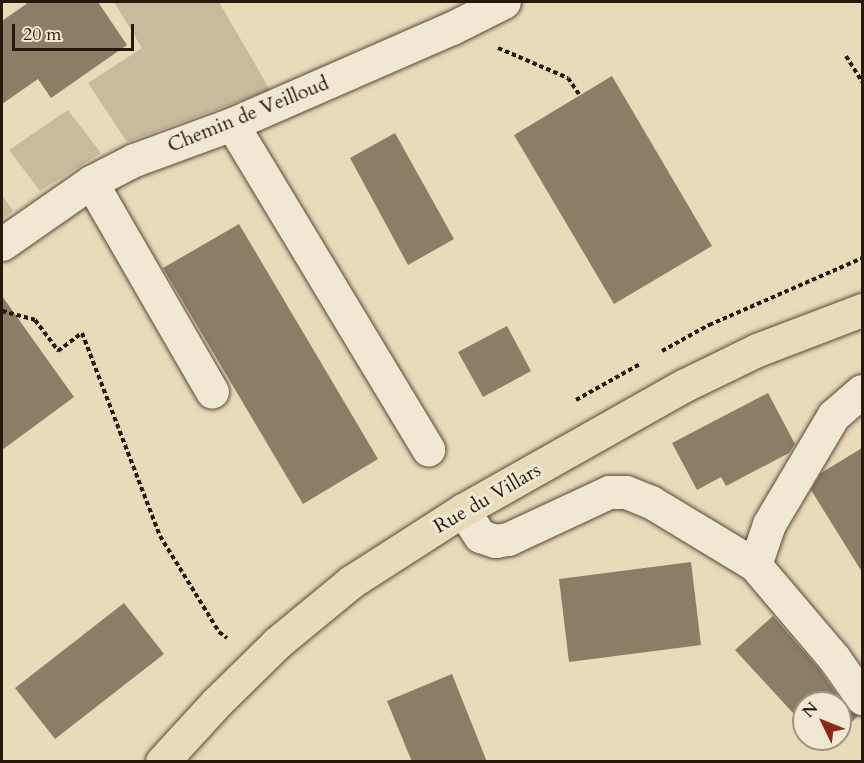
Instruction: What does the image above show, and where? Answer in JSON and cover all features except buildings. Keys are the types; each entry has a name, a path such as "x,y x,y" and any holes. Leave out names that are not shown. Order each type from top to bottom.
{"main road":[{"name":"Rue du Villars","path":"162,762 216,703 277,643 351,582 463,510 683,386 757,350 862,310"}],"street":[{"name":"Chemin de Veilloud","path":"2,244 91,182 134,160 232,124 452,28 504,2"},
{"path":"232,124 428,449"},
{"path":"91,182 212,392"},
{"path":"755,565 769,524 833,416 862,392"},
{"path":"463,510 480,536 487,540 499,541 609,492 626,492 651,502 755,565 834,658 862,698"}],"path":[{"path":"496,47 568,78 580,96"},
{"path":"846,57 862,82"},
{"path":"2,311 35,320 58,351 82,333 160,536 219,632 235,644"}],"shaded area":[{"path":"114,2 219,2 270,90 127,142 88,83 142,48"},
{"path":"68,110 101,153 40,191 9,150"},
{"path":"2,195 13,211 2,219"}]}
